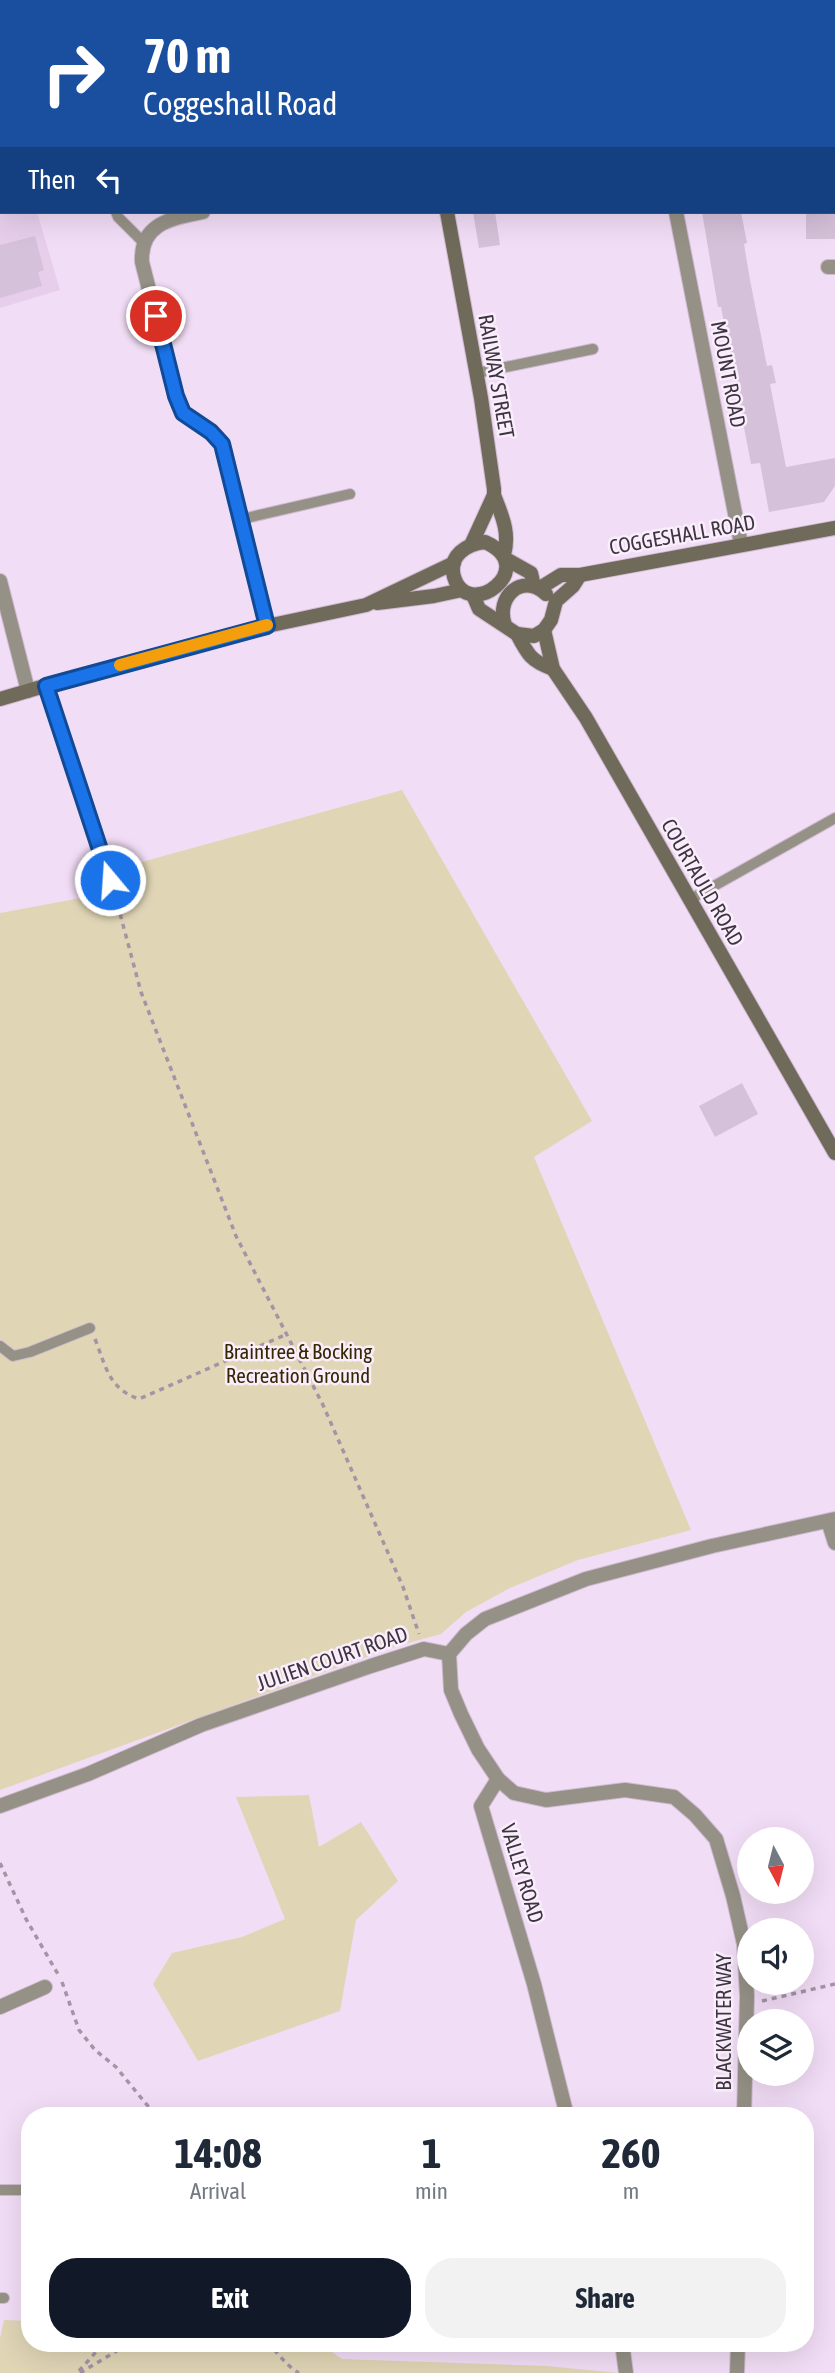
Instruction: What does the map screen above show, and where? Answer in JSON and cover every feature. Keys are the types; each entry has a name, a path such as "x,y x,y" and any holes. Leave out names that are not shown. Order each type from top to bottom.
{"main road":[{"name":"RAILWAY STREET","path":"447,214 477,373 494,495 506,525 508,542 505,557"},
{"path":"472,543 494,495"},
{"name":"COGGESHALL ROAD","path":"537,587 561,575 580,575 835,528"},
{"path":"553,607 548,596 537,587 531,573 505,557 498,548 485,542 472,543 460,551 454,563 454,578 479,608 511,630 534,636 544,630 551,620 556,601 573,586 580,575"},
{"path":"0,699 267,626 366,605 434,596 486,594 498,584 506,567 505,557"},
{"path":"366,605 454,563"},
{"path":"537,587 517,587 504,599 502,616 536,663 553,669"},
{"name":"COURTAULD ROAD","path":"544,630 553,669 586,718 835,1153"}],"street":[{"path":"195,214 162,222 144,243 142,262 176,396 183,413 211,432 222,444 267,626"},
{"name":"MOUNT ROAD","path":"676,214 741,544"},
{"path":"0,581 28,691"},
{"path":"46,686 110,880"},
{"path":"498,1779 478,1749 451,1690 449,1654 466,1634 485,1619 586,1579 712,1546 831,1520 835,1543"},
{"name":"JULIEN COURT ROAD","path":"0,1806 88,1774 201,1725 424,1649 449,1654"},
{"name":"BLACKWATER WAY","path":"498,1779 514,1793 546,1800 625,1790 674,1797 695,1815 716,1839 744,1944 747,2004 744,2107"},
{"name":"VALLEY ROAD","path":"498,1779 481,1806 534,1984 565,2107"},
{"path":"0,2007 45,1987"},
{"path":"623,2352 626,2373"},
{"path":"737,2373 738,2352"}],"lane":[{"path":"117,214 144,243"},
{"path":"477,373 593,348"},
{"path":"242,519 350,494"},
{"path":"689,900 835,817"},
{"path":"0,1346 13,1356 90,1328"},
{"path":"0,2190 21,2190"}],"path":[{"path":"110,880 141,992 236,1237 323,1405 403,1587 424,1649"},
{"path":"90,1328 114,1384 124,1394 139,1399 287,1335"},
{"path":"0,1863 26,1919 62,1982 79,2030 95,2050 116,2067 149,2107"},
{"path":"747,2004 835,1984"},
{"path":"79,2373 96,2352"},
{"path":"79,2373 115,2352"},
{"path":"278,2352 299,2373"}],"shaded area":[{"path":"0,214 38,214 60,290 0,308"}],"green space":[{"name":"Braintree & Bocking Recreation Ground","path":"402,790 592,1121 534,1157 691,1530 578,1560 510,1588 466,1612 441,1634 394,1647 0,1790 0,913 102,894 120,868"},
{"path":"309,1795 319,1847 361,1822 398,1881 356,1920 340,2011 198,2061 153,1984 172,1953 242,1937 285,1919 236,1797"},
{"path":"4,2320 21,2321 21,2352 332,2352 342,2359 546,2366 620,2373 0,2373 0,2338"}],"building":[{"path":"473,214 495,214 500,245 479,248"},
{"path":"702,214 741,214 750,280 767,366 772,365 776,383 770,384 786,467 835,458 835,486 824,502 769,512 760,463 751,464 721,307 718,307"},
{"path":"806,214 835,214 835,239 806,239"},
{"path":"35,236 44,270 38,272 42,286 0,298 0,245"},
{"path":"742,1083 758,1114 715,1137 699,1106"}],"slow traffic":[{"path":"120,665 267,625"}],"route":[{"path":"110,880 46,686 267,626 222,444 211,432 183,413 176,396 156,316"}]}
